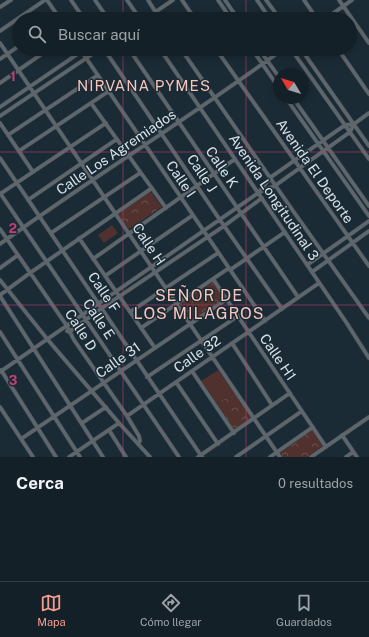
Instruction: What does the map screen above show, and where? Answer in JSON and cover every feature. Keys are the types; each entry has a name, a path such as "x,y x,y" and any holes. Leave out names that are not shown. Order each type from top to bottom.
{"street":[{"path":"0,7 11,0"},
{"path":"29,12 46,0 54,12"},
{"path":"71,0 79,12"},
{"path":"95,0 103,12"},
{"path":"127,0 135,12"},
{"path":"148,0 156,12 173,0"},
{"path":"182,0 190,12"},
{"path":"218,0 226,12"},
{"path":"225,0 233,12"},
{"path":"257,0 265,12"},
{"path":"266,0 275,12"},
{"path":"304,0 312,12"},
{"path":"339,0 347,12"},
{"path":"335,12 352,0"},
{"path":"0,32 12,24"},
{"path":"357,26 369,43"},
{"name":"Calle H","path":"0,43 280,457"},
{"path":"0,59 12,51"},
{"path":"0,83 39,56"},
{"path":"0,107 74,56"},
{"path":"0,116 89,56"},
{"name":"Calle J","path":"109,56 282,309"},
{"name":"Calle K","path":"134,56 298,297"},
{"name":"Avenida Longitudinal 3","path":"165,56 369,358"},
{"path":"187,56 291,208 369,318"},
{"name":"Avenida El Deporte","path":"221,56 369,266"},
{"path":"257,56 273,79"},
{"path":"264,56 273,68"},
{"name":"Calle Los Agremiados","path":"0,244 128,155 162,134 273,56"},
{"path":"296,56 369,159"},
{"path":"306,56 369,146"},
{"path":"343,56 369,94"},
{"name":"Calle I","path":"86,58 265,320"},
{"path":"8,135 98,75"},
{"path":"19,151 109,91"},
{"path":"92,102 140,173 166,208"},
{"path":"290,104 369,216"},
{"path":"297,104 369,206"},
{"path":"56,457 0,371 48,340 82,314 258,193 276,185 350,132 354,124 369,113"},
{"path":"0,123 33,172"},
{"path":"0,194 106,123"},
{"path":"258,193 271,177 294,160 345,125 354,124"},
{"path":"28,200 117,139"},
{"name":"Calle F","path":"0,158 99,303 147,377 160,393 200,456"},
{"path":"93,259 235,159"},
{"path":"51,233 140,173"},
{"path":"103,457 0,296 62,250 152,188"},
{"name":"Calle E","path":"0,194 179,457"},
{"path":"63,329 69,332 119,296 224,226 262,198"},
{"path":"104,276 193,215"},
{"path":"307,265 369,221"},
{"name":"Calle D","path":"0,229 127,416 139,436 140,441 138,444"},
{"path":"312,272 369,231"},
{"path":"141,328 285,232"},
{"path":"79,238 155,348"},
{"path":"130,312 218,252"},
{"path":"0,268 18,256"},
{"name":"Calle H1","path":"213,279 326,446"},
{"path":"0,280 48,340 150,457"},
{"name":"Calle 32","path":"127,416 319,283"},
{"name":"Calle 31","path":"21,440 227,299"},
{"path":"147,377 238,316"},
{"path":"0,332 80,457"},
{"path":"232,343 272,405"},
{"path":"192,371 234,433"},
{"path":"176,382 218,444"},
{"path":"200,456 290,393"},
{"path":"0,407 33,457"},
{"path":"82,423 106,407"},
{"path":"236,457 302,411"},
{"path":"311,457 369,417"},
{"path":"69,457 119,423"},
{"path":"270,457 313,427"},
{"path":"109,430 126,457"},
{"path":"342,436 357,457"},
{"path":"346,457 354,452"}],"green space":[{"path":"150,191 162,207 129,229 117,215"},
{"path":"112,225 118,233 104,243 98,235"},
{"path":"213,282 225,299 192,322 180,304"},
{"path":"218,370 234,392 217,404 201,381"},
{"path":"234,392 251,418 234,430 217,404"},
{"path":"312,430 323,446 307,457 283,457 280,453"}],"district":[{"name":"NIRVANA PYMES","path":"144,85"},
{"name":"SEÑOR DE LOS MILAGROS","path":"199,304"}]}
